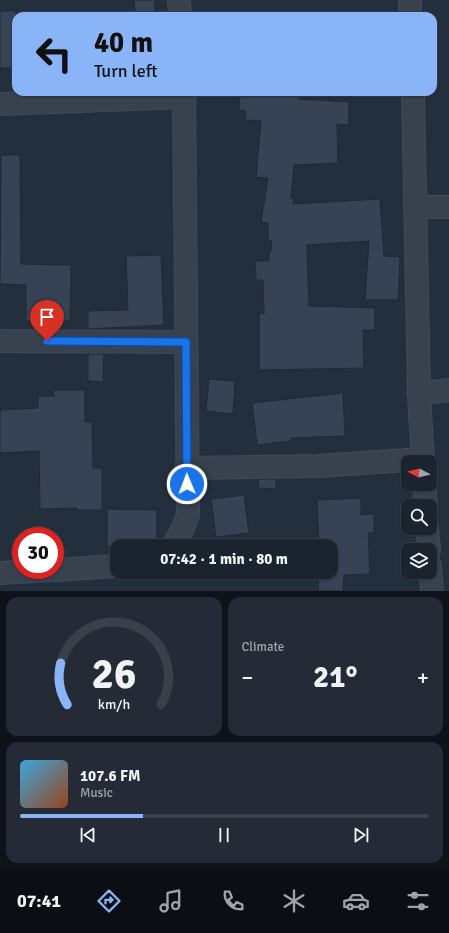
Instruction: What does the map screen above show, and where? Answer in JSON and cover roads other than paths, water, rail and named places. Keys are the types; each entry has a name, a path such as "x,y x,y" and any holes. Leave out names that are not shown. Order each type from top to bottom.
{"street":[{"path":"179,0 180,12"},
{"path":"410,0 410,12"},
{"path":"0,104 164,96"},
{"path":"177,539 188,515 186,468 185,96"},
{"path":"412,96 416,206 419,394 423,455"},
{"path":"416,206 449,206"},
{"path":"0,341 186,342"},
{"path":"419,394 449,390"},
{"path":"186,468 317,466 401,461"},
{"path":"64,569 110,566"},
{"path":"0,573 12,572"},
{"path":"431,579 432,591"}]}
